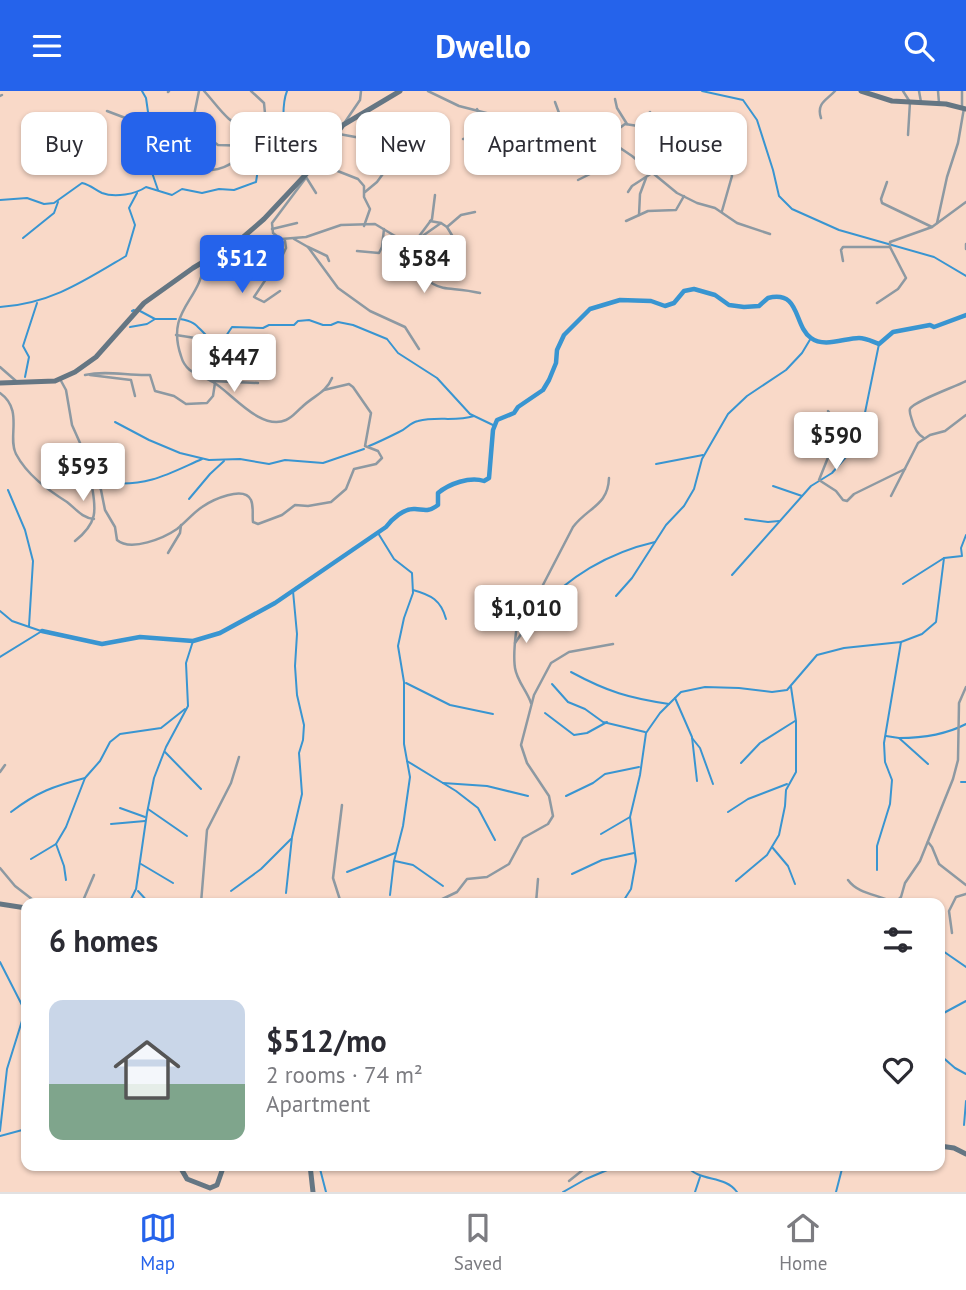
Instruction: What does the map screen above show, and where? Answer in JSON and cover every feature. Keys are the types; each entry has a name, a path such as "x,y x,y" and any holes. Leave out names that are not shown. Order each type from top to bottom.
{"street":[{"path":"107,111 136,122 149,119 171,129 193,120 202,91"},
{"path":"202,91 230,119"},
{"path":"251,91 264,103 265,112"},
{"path":"343,125 360,100 361,91"},
{"path":"365,112 387,96 400,91"},
{"path":"428,91 449,103 488,112"},
{"path":"821,118 819,110 822,102 835,91"},
{"path":"860,91 888,101 939,103 964,108"},
{"path":"903,91 910,102 908,135"},
{"path":"919,91 921,102"},
{"path":"938,91 939,103"},
{"path":"937,224 947,177 958,143 964,108 962,91"},
{"path":"615,99 627,124"},
{"path":"555,102 559,112"},
{"path":"343,125 356,117"},
{"path":"621,128 627,124 635,125"},
{"path":"621,149 635,160"},
{"path":"342,173 365,185 364,197 370,209 364,226"},
{"path":"307,175 316,193"},
{"path":"272,231 278,213 307,175"},
{"path":"0,383 44,383 74,372 104,350 144,303 241,239 307,175"},
{"path":"365,192 382,175"},
{"path":"578,180 588,175"},
{"path":"628,192 650,175"},
{"path":"655,175 684,196 722,211 737,223 770,234"},
{"path":"722,211 732,175"},
{"path":"639,215 640,194 646,179"},
{"path":"887,183 882,203 932,226"},
{"path":"417,239 430,221 435,195"},
{"path":"626,221 653,210 674,211 684,196"},
{"path":"877,303 898,289 905,280 900,263 890,247 891,240 937,224 966,202"},
{"path":"447,227 459,216 475,212"},
{"path":"430,221 442,223 453,237"},
{"path":"272,231 296,223"},
{"path":"272,231 285,240 341,225 375,225 409,242 442,223"},
{"path":"357,251 379,253 383,247 384,229"},
{"path":"294,239 324,254 329,261"},
{"path":"280,291 264,302 254,297 266,279 274,273 286,248 285,240"},
{"path":"409,242 412,262 432,286 480,293"},
{"path":"966,244 966,249"},
{"path":"308,247 338,288 370,311 405,327 419,349"},
{"path":"843,261 843,247 890,247"},
{"path":"61,379 66,390 69,416 101,490 119,543 128,546 140,545 169,534 206,504 234,494 246,495 251,500 253,522 258,524 282,515 295,505 327,504 346,489 354,469 376,464 382,458 378,451 365,446 371,413 351,385 343,384 324,390 295,415 274,422 254,414 213,382 196,375 181,358 176,335 179,316 200,280 204,261"},
{"path":"176,335 253,347"},
{"path":"0,367 19,383"},
{"path":"74,372 78,375 128,379 135,396"},
{"path":"85,375 108,372 150,375 153,389 177,397 184,404 204,405 213,396 213,382"},
{"path":"131,375 135,379 133,386"},
{"path":"324,390 332,378"},
{"path":"924,438 915,429 911,407 917,401 966,381"},
{"path":"213,382 258,383"},
{"path":"0,393 7,399 12,411 15,452 36,479 77,513 94,519"},
{"path":"828,411 833,418 837,435 819,480 833,488 843,500 848,501 854,494 905,469"},
{"path":"891,496 913,449 924,438 943,432 966,415"},
{"path":"75,541 83,535 94,519 96,510 90,469"},
{"path":"515,643 524,630 530,610 573,527 580,517 604,499 609,478"},
{"path":"168,553 180,533 181,525"},
{"path":"518,590 515,643 517,674 531,703"},
{"path":"444,898 457,892 467,879 487,877 509,864 523,838 548,824 554,816 549,796 527,763 521,747 531,703 555,661 569,652 614,644"},
{"path":"900,898 905,883 920,861 955,774 958,760 959,703 966,687"},
{"path":"201,898 207,830 231,783 239,757"},
{"path":"0,772 5,765"},
{"path":"339,898 333,878 342,804"},
{"path":"928,842 939,864 966,885"},
{"path":"0,868 15,886 31,898"},
{"path":"84,898 94,875"},
{"path":"536,898 538,879"},
{"path":"848,880 854,888 876,898"},
{"path":"952,933 949,911 957,896 966,894"},
{"path":"0,904 21,907"},
{"path":"945,1146 954,1147 966,1153"},
{"path":"182,1171 187,1179 210,1188 217,1185 222,1171"},
{"path":"311,1171 313,1192"},
{"path":"569,1181 582,1171"}],"waterway":[{"path":"142,91 146,98 149,119 147,158 158,190"},
{"path":"284,112 287,91"},
{"path":"702,91 743,100 757,120 779,196 792,209 839,230 934,257 966,276"},
{"path":"0,200 27,198 44,204 54,203 82,183 102,193 113,195 131,193 146,187 172,195 182,189 202,193 219,189 234,190 256,182 257,175"},
{"path":"0,307 35,301 66,290 126,256 135,225 129,208 137,193"},
{"path":"23,238 54,213 58,202"},
{"path":"42,631 102,644 140,637 193,641 220,633 275,603 386,527 403,512 435,507 438,505 438,493 454,484 472,479 484,481 489,478 493,430 497,420 514,413 518,407 543,390 556,363 557,350 564,335 590,309 620,300 651,301 665,306 674,303 684,291 694,289 715,295 729,305 744,307 759,306 768,298 779,297 791,304 805,332 816,341 859,338 879,344 893,332 930,325 934,327 966,315"},
{"path":"25,377 29,357 23,346 37,303"},
{"path":"140,311 155,319 176,319"},
{"path":"130,327 147,324 155,319"},
{"path":"180,319 193,323 207,336 224,339 232,327 263,328 269,325 294,325 298,321 309,320 323,325 338,322 353,325 387,339 398,353 437,378 470,414 495,426"},
{"path":"616,596 632,578 666,525 684,506 694,489 702,459 728,414 747,396 786,370 802,353 811,338"},
{"path":"732,575 811,486 832,473 859,442 879,344"},
{"path":"369,446 418,421 474,416"},
{"path":"115,422 180,453 209,460 240,459 269,464 285,460 323,463 364,449"},
{"path":"656,464 703,455"},
{"path":"111,483 148,481 202,459"},
{"path":"189,499 224,461"},
{"path":"773,486 802,496"},
{"path":"8,490 25,530 33,561 29,626"},
{"path":"745,519 779,521"},
{"path":"378,533 394,559 412,573 413,593 398,646 404,682 404,744 410,777 390,895"},
{"path":"625,898 631,889 636,861 630,817 646,733 660,713 681,692 705,687 772,692 787,690 817,655 844,648 901,642 922,634 936,622 944,558 962,556 961,548 966,535"},
{"path":"535,613 561,588 589,568 621,553 655,542"},
{"path":"903,584 944,558"},
{"path":"413,590 434,599 446,619"},
{"path":"286,893 292,837 302,794 299,753 304,725 297,695 297,634 293,591"},
{"path":"0,611 12,621 41,631"},
{"path":"0,657 42,631"},
{"path":"132,898 136,889 154,778 166,747 188,706 186,663 193,641"},
{"path":"877,870 877,846 890,804 892,780 885,762 884,743 901,642"},
{"path":"571,672 619,693 669,704"},
{"path":"406,683 450,705 493,714"},
{"path":"552,684 568,702 585,709 603,722 645,732"},
{"path":"736,881 767,855 779,835 786,790 796,772 796,721 791,687"},
{"path":"675,698 692,737 697,781"},
{"path":"31,859 56,844 66,827 85,778 100,761 110,742 120,734 161,728 185,709"},
{"path":"545,713 574,735 587,733 607,722"},
{"path":"741,763 760,743 795,721"},
{"path":"899,738 933,735 966,724"},
{"path":"886,736 899,738 928,764"},
{"path":"692,738 700,748 713,784"},
{"path":"165,752 201,789"},
{"path":"407,761 478,808 495,840"},
{"path":"566,796 605,774 639,767"},
{"path":"11,812 46,791 85,778"},
{"path":"961,782 966,782"},
{"path":"443,783 487,786 528,796"},
{"path":"728,812 748,799 787,784"},
{"path":"120,808 145,817"},
{"path":"148,809 187,836"},
{"path":"601,834 630,817"},
{"path":"111,824 145,821"},
{"path":"231,891 261,869 291,839"},
{"path":"56,844 66,880"},
{"path":"772,847 788,866 795,884"},
{"path":"347,872 395,853"},
{"path":"572,874 602,860 634,853"},
{"path":"395,861 413,865 443,886"},
{"path":"141,864 173,883"},
{"path":"138,891 144,898"},
{"path":"945,952 966,967"},
{"path":"0,962 21,1003"},
{"path":"945,1012 966,1001"},
{"path":"0,1131 7,1069 21,1024"},
{"path":"945,1059 966,1074"},
{"path":"964,1125 966,1101"},
{"path":"0,1136 21,1130"},
{"path":"321,1171 326,1192"},
{"path":"563,1192 605,1171"},
{"path":"691,1171 732,1186 737,1192"},
{"path":"836,1192 841,1171"},
{"path":"695,1192 700,1177"}]}
